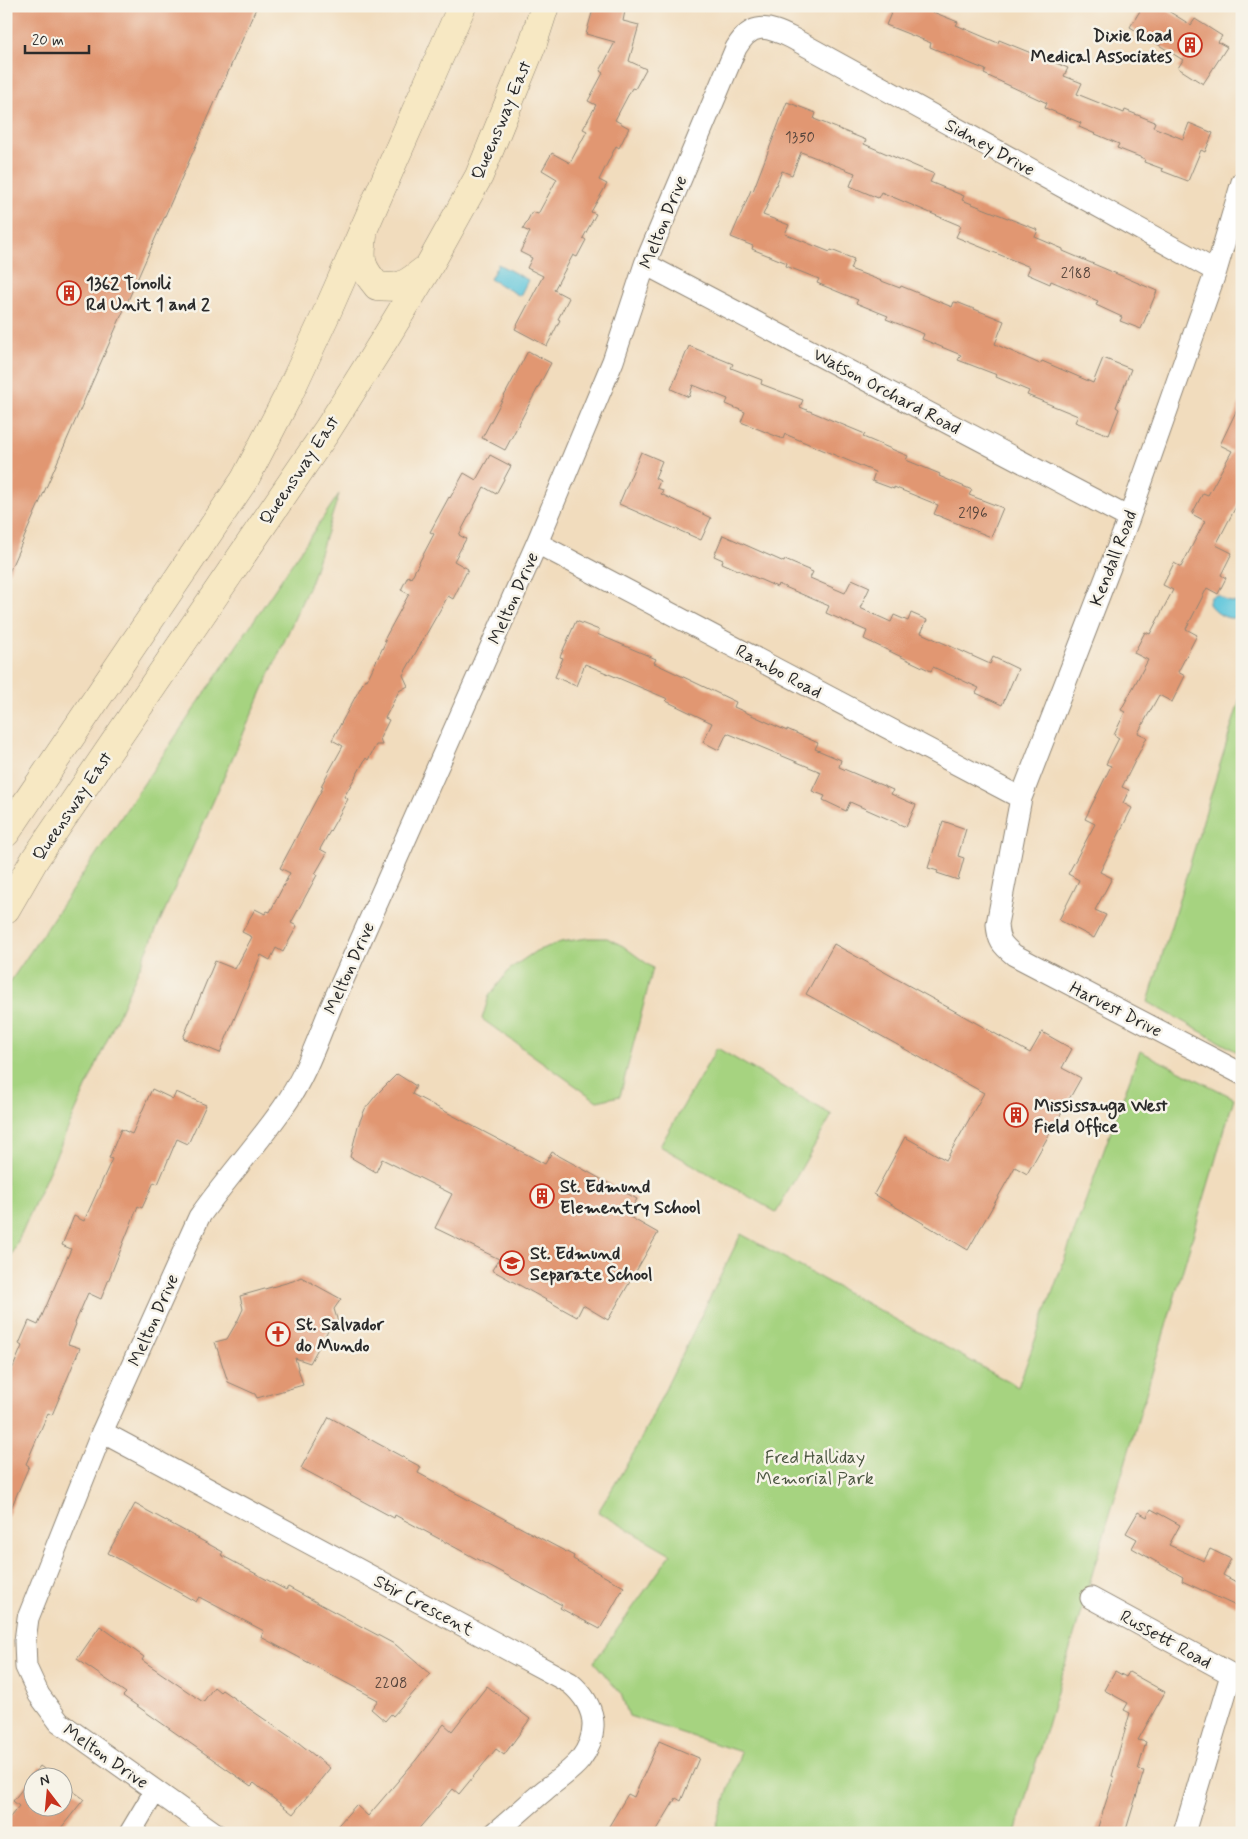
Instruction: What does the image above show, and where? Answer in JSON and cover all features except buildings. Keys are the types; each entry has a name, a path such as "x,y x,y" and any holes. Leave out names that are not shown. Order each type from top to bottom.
{"main road":[{"path":"6,833 245,479 288,396 328,310 462,6"},
{"name":"Queensway East","path":"6,909 35,859 328,430 429,266 479,176 533,43 545,6"},
{"path":"363,227 360,259 365,272 377,286 396,288 409,282 429,266"}],"street":[{"name":"Melton Drive","path":"215,1833 59,1722 39,1695 26,1667 25,1640 28,1618 102,1432 199,1217 220,1187 284,1107 302,1078 331,1007 537,543 613,361 645,264 736,48 743,36 754,29 762,28"},
{"name":"Sidney Drive","path":"762,28 778,31 792,38 1216,271"},
{"name":"Kendall Road","path":"997,936 996,924 1021,798 1129,518 1216,271 1242,182"},
{"name":"Watson Orchard Road","path":"645,264 1129,518"},
{"name":"Rambo Road","path":"537,543 1021,798"},
{"name":"Harvest Drive","path":"997,936 1003,946 1014,956 1242,1074"},
{"name":"Stir Crescent","path":"102,1432 570,1683 581,1692 593,1718 594,1731 590,1742 579,1760 496,1833"},
{"name":"Russett Road","path":"1091,1598 1236,1677"},
{"path":"1184,1833 1236,1677"},
{"path":"130,1833 155,1791"}],"green space":[{"path":"339,494 311,581 6,1268 6,988"},
{"path":"1242,692 1242,1052 1241,1054 1148,1002"},
{"path":"588,938 607,938 623,946 653,968 620,1096 597,1101 482,1019 489,996 511,968 536,951 561,942"},
{"path":"717,1048 832,1115 776,1212 660,1146"},
{"name":"Fred Halliday Memorial Park","path":"1140,1051 1234,1098 1015,1833 714,1833 741,1752 629,1716 621,1694 594,1662 671,1554 598,1512 636,1449 741,1234 1018,1387"}],"water":[{"path":"498,264 528,280 520,296 490,279"},
{"path":"1218,595 1227,601 1237,603 1242,609 1241,615 1228,618 1215,611 1209,602 1211,597"}],"place":[{"name":"Dixie Road Medical Associates","path":"1190,45"},
{"name":"1362 Tonolli Rd Unit 1 and 2","path":"69,293"},
{"name":"Mississauga West Field Office","path":"1016,1115"},
{"name":"St. Edmund Elementry School","path":"542,1196"},
{"name":"St. Edmund Separate School","path":"512,1263"},
{"name":"St. Salvador do Mundo","path":"278,1334"}]}
